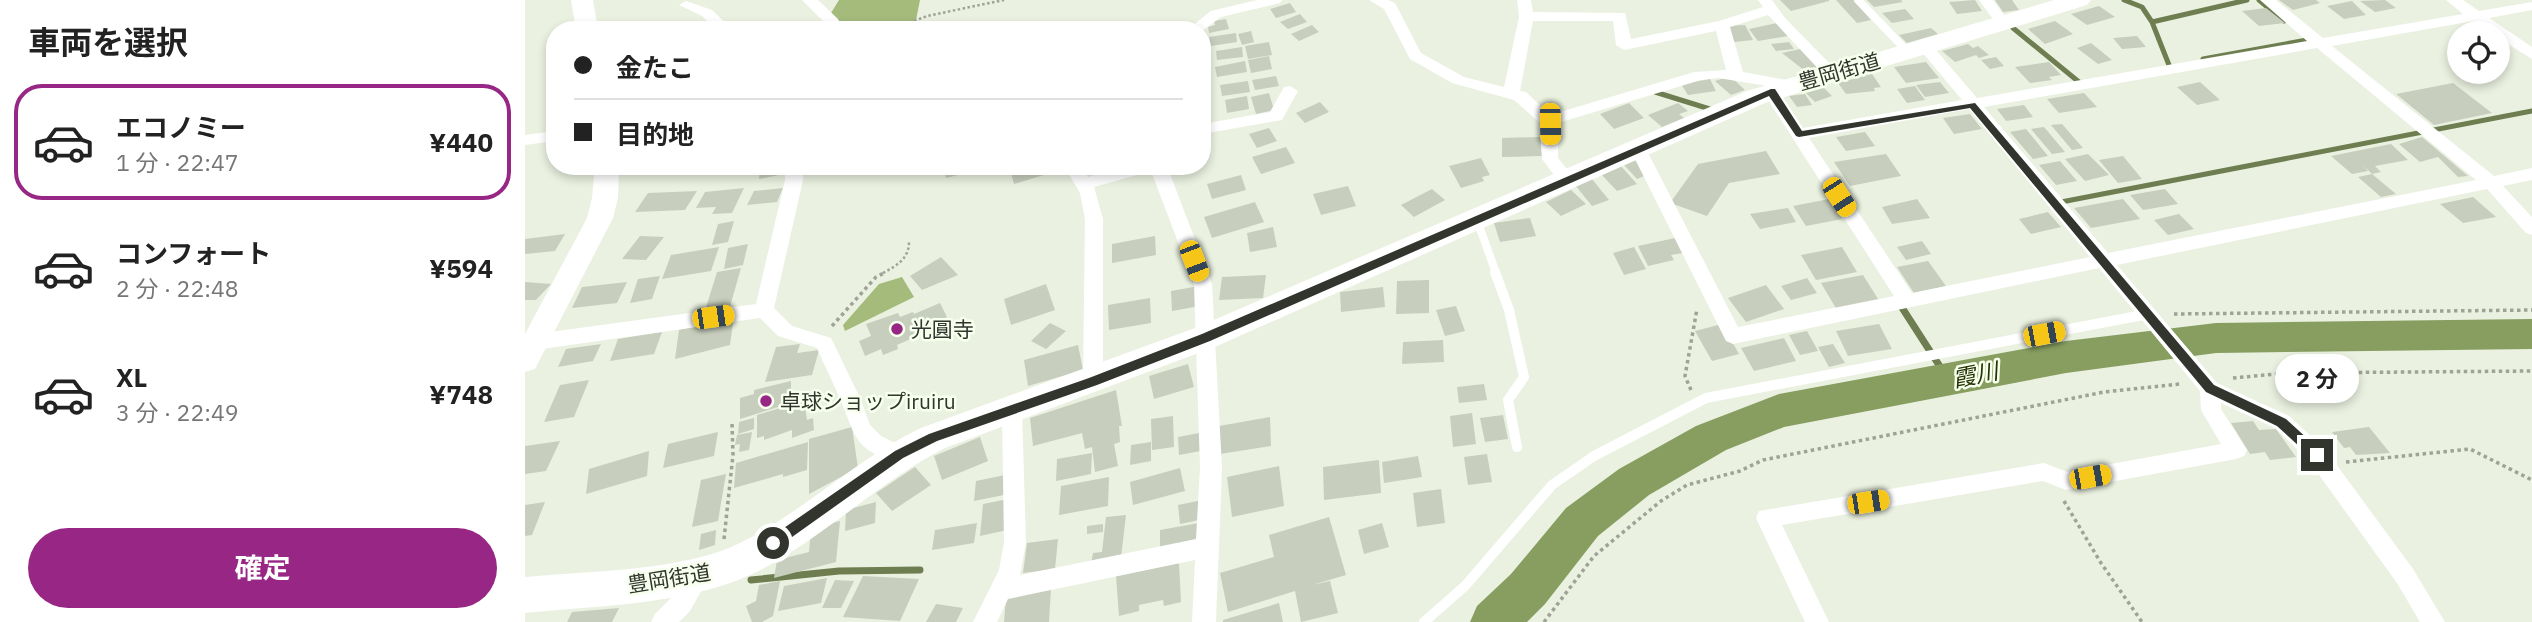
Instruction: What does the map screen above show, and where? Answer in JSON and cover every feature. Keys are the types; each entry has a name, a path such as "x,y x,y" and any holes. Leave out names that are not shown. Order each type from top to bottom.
{"main road":[{"name":"豊岡街道","path":"525,595 709,573 753,555 793,531 899,455 933,438 1206,337 1782,88 1916,48 1995,12 2079,0"}],"street":[{"path":"582,0 586,21"},
{"path":"1207,21 1216,15 1275,0"},
{"path":"1511,94 1526,17 1524,0"},
{"path":"2267,0 2491,183 2532,229"},
{"path":"2453,0 2532,54"},
{"path":"1387,2 1415,56 1458,80 1520,96 1550,124 1550,159 1567,180"},
{"path":"818,3 832,21"},
{"path":"1526,17 1620,16 1624,45 1722,25 1768,4 1806,50 1831,73"},
{"path":"686,5 707,13 716,21"},
{"path":"1799,134 2532,6"},
{"path":"1722,25 1736,76"},
{"path":"1916,48 1972,105 2204,382 2282,422 2324,465 2405,576 2433,622"},
{"path":"1546,121 1718,72 1782,88 1799,134 1907,301"},
{"path":"1211,127 1276,116 1290,91"},
{"path":"525,140 546,137"},
{"path":"1638,149 1733,336 2532,174"},
{"path":"530,352 600,218 606,175"},
{"path":"764,310 794,175"},
{"path":"1078,175 1089,193 1094,219 1093,381"},
{"path":"1083,184 1116,175"},
{"path":"1161,175 1203,284 1211,468 1204,622"},
{"path":"530,352 764,310"},
{"path":"764,310 785,331 824,343 851,400 861,430 873,442 899,455"},
{"path":"1817,622 1767,518 2044,472 2066,481 2236,450 2211,410 2204,382"},
{"path":"985,622 1010,570 1015,542 1012,409"},
{"path":"1000,590 1207,547"},
{"path":"663,622 709,573"}],"lane":[{"path":"1858,0 1916,48"},
{"path":"1477,219 1509,310 1524,377 1508,400 1517,447"},
{"path":"1424,622 1465,586 1552,485 1594,456 1706,398 2150,316"}],"path":[{"path":"914,21 1004,0"},
{"path":"818,341 876,277 898,265 909,251 909,242"},
{"path":"1696,404 1685,376 1697,306 1707,285"},
{"path":"2150,316 2532,310"},
{"path":"1543,622 1594,556 1661,501 1687,485 1740,471 1763,460 2104,392 2287,373 2532,371"},
{"path":"709,573 733,455 732,423"},
{"path":"2324,465 2470,449 2532,480"},
{"path":"2049,474 2101,563 2143,622"}],"green space":[{"path":"839,0 920,0 916,21 839,21 831,13"},
{"path":"902,277 914,297 845,331 843,325 879,284"}],"building":[{"path":"1780,0 1829,0 1829,1 1791,11"},
{"path":"1836,0 1854,0 1871,20 1857,23"},
{"path":"1867,0 1901,0 1903,2 1874,7"},
{"path":"1975,0 1982,11 1957,14 1949,2"},
{"path":"1995,0 2012,0 2019,10 2003,12"},
{"path":"2279,0 2316,0 2320,3 2293,10"},
{"path":"2385,0 2396,8 2375,12 2360,1"},
{"path":"2352,1 2366,15 2344,19 2327,6"},
{"path":"1290,3 1296,12 1276,18 1270,9"},
{"path":"2099,6 2115,17 2087,25 2071,14"},
{"path":"2266,8 2285,23 2259,26 2242,11"},
{"path":"1905,9 1914,19 1892,23 1882,13"},
{"path":"1300,14 1307,22 1288,29 1280,22"},
{"path":"1226,19 1229,29 1211,33 1214,21"},
{"path":"2055,21 2073,34 2045,44 2028,29"},
{"path":"1777,23 1788,36 1758,41 1749,29"},
{"path":"1312,25 1319,32 1299,41 1291,34"},
{"path":"1745,25 1753,40 1734,42 1727,26"},
{"path":"1931,28 1938,34 1907,43 1899,35"},
{"path":"1251,31 1254,42 1242,45 1238,34"},
{"path":"1236,33 1237,42 1211,46 1211,37"},
{"path":"2137,36 2146,47 2122,49 2113,38"},
{"path":"1269,42 1272,55 1248,59 1245,46"},
{"path":"1789,42 1794,49 1776,51 1771,44"},
{"path":"2091,43 2112,60 2098,64 2077,48"},
{"path":"1968,44 1973,48 1978,46 1989,55 1979,58 1976,55 1955,62 1942,51"},
{"path":"1242,47 1243,57 1217,60 1216,51"},
{"path":"1800,49 1818,67 1805,71 1782,53"},
{"path":"1269,56 1272,69 1251,73 1248,60"},
{"path":"1996,57 2004,66 1990,69 1981,60"},
{"path":"1245,61 1247,72 1217,77 1215,67"},
{"path":"1926,62 1939,78 1906,83 1894,67"},
{"path":"2049,62 2061,75 2049,77 2052,80 2030,83 2015,67"},
{"path":"1872,74 1881,87 1874,88 1875,91 1846,94 1838,83"},
{"path":"1276,76 1279,86 1255,90 1252,80"},
{"path":"1730,76 1745,90 1731,95 1715,81"},
{"path":"1710,79 1716,91 1688,95 1681,84"},
{"path":"1248,81 1250,92 1222,96 1220,85"},
{"path":"1940,82 1949,93 1925,97 1916,85"},
{"path":"2200,82 2220,100 2197,105 2177,87"},
{"path":"2454,84 2492,113 2434,125 2396,94"},
{"path":"1915,86 1925,100 1907,103 1897,89"},
{"path":"1824,88 1832,96 1815,102 1806,93"},
{"path":"1269,93 1274,110 1256,114 1251,97"},
{"path":"2084,93 2097,107 2059,113 2047,99"},
{"path":"1805,94 1812,105 1797,107 1789,96"},
{"path":"1247,96 1249,109 1227,113 1225,100"},
{"path":"1320,102 1329,112 1305,123 1296,113"},
{"path":"1629,103 1644,118 1614,129 1600,114"},
{"path":"1678,103 1688,111 1679,114 1684,118 1662,127 1648,115"},
{"path":"2024,105 2033,117 2006,121 1997,109"},
{"path":"1970,114 1982,129 1954,134 1943,118"},
{"path":"2062,124 2083,148 2072,150 2051,125"},
{"path":"2044,127 2065,152 2052,154 2031,129"},
{"path":"1269,128 1277,141 1257,148 1249,134"},
{"path":"2026,129 2048,156 2033,159 2010,132"},
{"path":"1865,132 1875,146 1846,151 1836,137"},
{"path":"1540,137 1542,156 1502,157 1502,138"},
{"path":"2422,137 2468,176 2458,177 2438,157 2420,162 2399,144"},
{"path":"2391,144 2408,160 2375,166 2381,172 2372,174 2362,164 2368,171 2352,174 2331,156"},
{"path":"1286,147 1295,163 1261,174 1252,157"},
{"path":"1766,151 1780,174 1729,183 1707,216 1670,203 1698,164"},
{"path":"1886,154 1901,176 1850,186 1834,162"},
{"path":"2088,154 2109,175 2085,181 2065,159"},
{"path":"2123,156 2142,179 2118,183 2099,160"},
{"path":"1481,158 1490,175 1482,177 1484,181 1461,188 1449,166"},
{"path":"1635,160 1649,174 1637,179 1624,165"},
{"path":"2060,161 2077,181 2056,185 2039,165"},
{"path":"1620,165 1637,184 1617,191 1600,173"},
{"path":"2372,174 2396,194 2381,197 2358,177"},
{"path":"759,175 779,175 759,179"},
{"path":"1012,175 1044,175 1014,184"},
{"path":"1241,175 1246,190 1212,199 1207,184"},
{"path":"1592,179 1609,200 1592,206 1575,185"},
{"path":"1348,186 1356,206 1321,215 1313,194"},
{"path":"744,188 732,213 712,214 716,207 696,208 705,192"},
{"path":"783,188 777,202 747,205 754,191"},
{"path":"1432,189 1445,200 1414,217 1401,205"},
{"path":"2165,189 2178,204 2143,210 2130,195"},
{"path":"1571,190 1586,204 1561,216 1546,202"},
{"path":"697,191 685,210 635,212 648,193"},
{"path":"2473,197 2496,217 2463,223 2440,204"},
{"path":"1829,199 1842,219 1806,226 1793,206"},
{"path":"1917,199 1930,218 1892,224 1882,207"},
{"path":"2123,199 2140,219 2091,228 2074,208"},
{"path":"1255,202 1264,222 1212,238 1204,217"},
{"path":"1788,208 1796,222 1760,229 1750,214"},
{"path":"2048,212 2061,227 2031,234 2019,219"},
{"path":"2179,214 2194,229 2168,235 2154,220"},
{"path":"1530,218 1536,236 1500,242 1494,223"},
{"path":"734,221 728,242 712,245 718,224"},
{"path":"1273,227 1277,247 1250,252 1247,233"},
{"path":"565,234 555,251 525,254 525,239"},
{"path":"640,236 664,237 646,260 622,259"},
{"path":"1155,236 1156,255 1112,263 1112,244"},
{"path":"1675,238 1683,253 1671,255 1674,260 1648,266 1638,246"},
{"path":"1922,241 1931,254 1906,260 1897,247"},
{"path":"748,244 743,265 724,269 728,248"},
{"path":"719,247 711,271 662,279 671,255"},
{"path":"1634,247 1646,269 1624,275 1613,253"},
{"path":"1842,247 1857,272 1816,280 1801,255"},
{"path":"941,257 958,275 922,290 910,276"},
{"path":"1928,261 1946,286 1914,293 1897,267"},
{"path":"741,268 729,310 704,314 717,272"},
{"path":"1266,275 1263,298 1219,300 1222,277"},
{"path":"1863,275 1880,302 1837,310 1821,283"},
{"path":"660,276 652,299 630,303 638,279"},
{"path":"1807,278 1817,293 1791,300 1781,286"},
{"path":"1429,280 1429,313 1396,314 1397,281"},
{"path":"525,282 551,284 536,300 525,300"},
{"path":"627,282 617,303 572,308 582,287"},
{"path":"1046,284 1055,310 1011,325 1004,299"},
{"path":"1766,285 1784,309 1746,322 1728,298"},
{"path":"1199,286 1200,306 1172,311 1171,291"},
{"path":"1383,287 1385,307 1341,312 1340,292"},
{"path":"1150,298 1151,323 1109,330 1108,305"},
{"path":"940,303 947,317 922,328 924,333 897,345 898,349 883,355 881,349 865,356 859,341 871,336 866,324 898,313 900,317 913,312 914,314"},
{"path":"1456,306 1465,331 1445,336 1436,310"},
{"path":"734,316 730,345 675,359 679,330"},
{"path":"1050,323 1066,331 1046,349 1031,341"},
{"path":"1722,324 1739,354 1712,361 1695,331"},
{"path":"1879,324 1892,349 1848,356 1836,331"},
{"path":"1807,331 1818,351 1800,355 1789,335"},
{"path":"662,332 654,354 610,361 618,339"},
{"path":"1784,338 1796,361 1754,371 1741,348"},
{"path":"1443,340 1444,362 1402,364 1403,342"},
{"path":"601,344 593,361 558,367 566,349"},
{"path":"800,344 797,353 819,350 812,375 765,382 776,347"},
{"path":"1833,344 1845,363 1829,367 1818,347"},
{"path":"1078,345 1083,370 1028,386 1024,360"},
{"path":"1188,364 1194,387 1154,399 1149,376"},
{"path":"589,380 574,417 544,422 560,385"},
{"name":"卓球ショップiruiru","path":"791,381 791,403 740,419 740,398 754,394 754,390"},
{"path":"1484,384 1487,400 1459,403 1457,387"},
{"path":"1116,390 1122,426 1119,426 1120,442 1114,444 1118,466 1095,472 1092,447 1085,449 1082,433 1033,446 1030,418"},
{"path":"804,401 807,420 813,418 814,430 792,438 792,430 764,440 764,436 757,438 757,415"},
{"path":"1472,413 1476,444 1453,447 1450,416"},
{"path":"1503,415 1508,439 1485,442 1480,418"},
{"path":"1173,416 1174,447 1152,450 1151,419"},
{"path":"1270,417 1271,446 1220,454 1219,426"},
{"path":"754,418 754,429 738,434 739,422"},
{"path":"2253,421 2259,430 2276,429 2296,457 2270,460 2265,452 2250,454 2231,423"},
{"path":"852,427 858,468 809,494 809,439"},
{"path":"2369,427 2390,453 2356,455 2350,447 2344,448 2332,432"},
{"path":"718,432 714,456 663,468 668,444"},
{"path":"752,432 749,450 739,452 740,444 735,445 737,435"},
{"path":"1204,432 1206,450 1179,455 1178,437"},
{"path":"980,437 988,461 942,480 934,456"},
{"path":"560,441 546,471 525,474 525,446"},
{"path":"808,442 807,470 734,488 736,463"},
{"path":"1151,442 1151,461 1130,465 1131,445"},
{"path":"649,451 647,476 586,494 589,469"},
{"path":"1092,453 1091,474 1056,481 1057,459"},
{"path":"1487,454 1492,482 1468,485 1464,457"},
{"path":"1418,456 1422,477 1384,483 1382,462"},
{"path":"1379,460 1381,493 1324,500 1323,467"},
{"path":"1279,466 1284,506 1232,517 1227,477"},
{"path":"915,467 931,485 892,511 876,493"},
{"path":"1180,468 1185,491 1133,505 1130,482"},
{"path":"726,474 718,521 692,527 701,480"},
{"path":"1005,475 1004,495 974,501 976,481"},
{"path":"1109,477 1108,506 1059,515 1061,486"},
{"path":"1441,489 1445,523 1417,527 1413,493"},
{"path":"1008,499 1007,530 980,536 983,504"},
{"path":"1198,501 1199,520 1180,524 1178,505"},
{"path":"545,502 532,535 525,536 525,505"},
{"path":"876,502 875,523 845,531 846,510"},
{"path":"1126,515 1121,558 1091,564 1093,553 1102,552 1106,517"},
{"path":"1329,517 1346,575 1312,585 1330,581 1338,613 1301,622 1295,591 1228,612 1220,573 1274,557 1269,535"},
{"path":"840,521 836,562 774,578 777,560 809,552 811,528"},
{"path":"977,523 974,543 932,550 935,530"},
{"path":"1199,523 1199,546 1160,553 1160,530"},
{"path":"1382,523 1389,547 1364,554 1358,530"},
{"path":"1103,524 1103,532 1087,534 1087,526"},
{"path":"716,530 715,545 699,550 701,534"},
{"path":"1058,539 1055,569 1023,573 1027,543"},
{"path":"1179,563 1181,602 1164,606 1163,600 1139,605 1139,611 1119,616 1116,576"},
{"path":"863,576 919,579 900,621 843,617"},
{"path":"827,578 821,603 778,611 784,586"},
{"path":"835,580 854,581 841,608 822,608"},
{"path":"780,581 773,616 762,622 752,622 746,606 756,601 759,585"},
{"path":"1051,589 1049,622 1004,622 1006,598"},
{"path":"1279,603 1283,622 1223,622 1223,620"},
{"path":"936,604 963,608 956,622 926,622"},
{"path":"619,608 612,622 567,622 572,612"}],"waterway":[{"path":"2124,0 2142,7 2152,22"},
{"path":"2152,22 2247,0"},
{"path":"2259,0 2284,21"},
{"path":"2152,22 2169,65"},
{"path":"2013,28 2079,82"},
{"path":"2203,59 2307,40 2312,43"},
{"path":"1655,92 1713,110"},
{"path":"2056,203 2532,111"},
{"path":"1899,303 1948,379"},
{"name":"霞川","path":"1494,622 1528,589 1582,522 1634,482 1711,438 1779,411 2066,357 2216,338 2532,334"},
{"path":"751,580 839,571 920,570"}],"place":[{"name":"光圓寺","path":"897,329"},
{"name":"卓球ショップiruiru","path":"766,401"}],"route":[{"path":"773,543 899,455 933,438 1206,337 1771,92 1799,134 1972,105 2210,389 2282,422 2317,455"}]}
